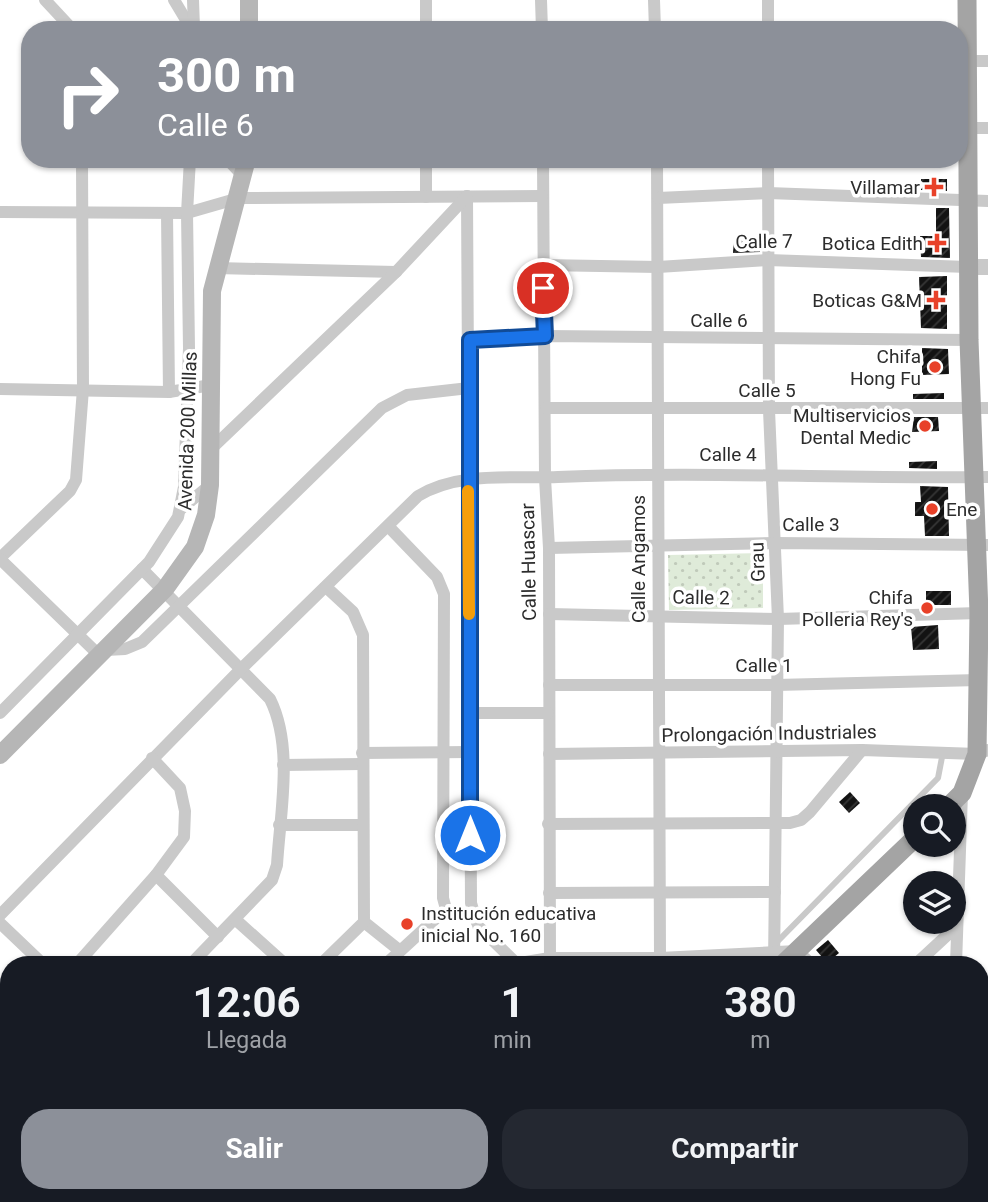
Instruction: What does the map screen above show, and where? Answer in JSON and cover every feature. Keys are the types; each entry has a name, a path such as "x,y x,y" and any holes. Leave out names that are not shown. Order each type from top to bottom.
{"main road":[{"path":"249,0 249,21"},
{"path":"966,21 967,0"},
{"name":"Avenida 200 Millas","path":"0,755 165,589 183,567 199,538 206,515 209,485 212,291 216,268 246,168"},
{"path":"962,793 983,752 979,680 982,545 980,408 969,340 965,168"},
{"path":"787,956 903,849"}],"street":[{"path":"45,0 65,21"},
{"path":"174,0 187,21"},
{"path":"426,0 426,21"},
{"path":"541,0 542,21"},
{"path":"654,0 655,21"},
{"path":"768,0 768,21"},
{"path":"968,61 988,61"},
{"path":"968,128 988,128"},
{"path":"82,168 83,389 76,480 70,491 0,559 78,635 103,653 125,649 142,642 382,408 407,395 469,388"},
{"path":"0,713 142,569 172,531 181,509 188,390 187,213 190,168"},
{"path":"426,168 426,197"},
{"name":"Calle Huascar","path":"542,168 545,478 549,548 550,956"},
{"name":"Calle Angamos","path":"657,168 656,473 660,547 660,956"},
{"name":"Grau","path":"768,168 769,410 778,619 775,892 786,956"},
{"path":"658,198 768,193 988,201"},
{"path":"210,450 396,272 467,196"},
{"path":"467,196 472,913 478,926 507,956"},
{"path":"0,212 187,213 239,198 542,196"},
{"path":"167,213 169,392"},
{"name":"Calle 7","path":"542,265 658,267 768,260 988,267"},
{"path":"216,268 396,272"},
{"name":"Calle 6","path":"470,340 545,336 969,340"},
{"path":"0,389 169,392 211,385"},
{"name":"Calle 5","path":"546,408 980,408"},
{"name":"Calle 4","path":"0,915 241,669 418,496 435,485 468,479 656,473 980,477"},
{"path":"181,509 209,485"},
{"path":"388,526 443,585 443,898 446,909 455,914 472,913"},
{"path":"0,537 10,548"},
{"name":"Calle 3","path":"549,548 776,543 982,545"},
{"path":"142,569 165,589 270,699 275,710 283,765 277,865 272,880 199,956"},
{"path":"326,587 353,612 363,635 364,922 329,956"},
{"name":"Calle 2","path":"549,614 778,619 979,612"},
{"name":"Calle 1","path":"549,685 776,685 979,680"},
{"path":"470,713 548,713"},
{"path":"548,824 659,826 801,820 862,750"},
{"name":"Prolongación Industriales","path":"549,754 862,750 983,752"},
{"path":"283,765 469,752"},
{"path":"83,956 177,849 186,825 180,788 152,758"},
{"path":"959,871 962,793"},
{"path":"279,824 363,825"},
{"path":"156,875 218,937"},
{"path":"549,893 660,895 775,892"},
{"path":"393,956 446,909"},
{"path":"236,920 276,956"},
{"path":"364,922 399,950"},
{"path":"0,923 35,956"},
{"path":"925,956 948,934"},
{"path":"957,934 957,956"}],"lane":[{"path":"787,956 937,778 943,752"}],"green space":[{"path":"763,553 763,608 669,610 668,555"}],"building":[{"path":"921,179 947,179 947,191 921,190"},
{"path":"936,208 949,208 950,258 921,257 920,236 936,236"},
{"path":"734,239 760,239 760,252 733,253"},
{"path":"947,276 947,329 921,328 919,277"},
{"path":"922,348 948,349 949,374 922,375"},
{"path":"944,393 944,399 913,399 913,394"},
{"name":"Multiservicios Dental Medic","path":"914,417 938,417 939,431 912,432"},
{"path":"937,461 937,469 909,468 909,462"},
{"path":"920,486 948,487 949,536 925,536 924,516 915,516 915,502 921,502"},
{"path":"926,591 951,591 951,605 926,605"},
{"path":"938,625 939,649 913,650 911,627"},
{"path":"850,792 860,803 849,813 839,802"},
{"path":"828,940 839,953 835,956 821,956 816,950"}],"slow traffic":[{"path":"468,491 469,614"}],"place":[{"name":"Villamar","path":"934,187"},
{"name":"Botica Edith","path":"937,243"},
{"name":"Boticas G&M","path":"936,300"},
{"name":"Chifa Hong Fu","path":"935,367"},
{"name":"Multiservicios Dental Medic","path":"925,426"},
{"name":"Ene","path":"932,509"},
{"name":"Chifa Polleria Rey's","path":"927,608"},
{"name":"Institución educativa inicial No. 160","path":"407,924"}],"route":[{"path":"470,835 470,340 545,336 543,288"}]}
